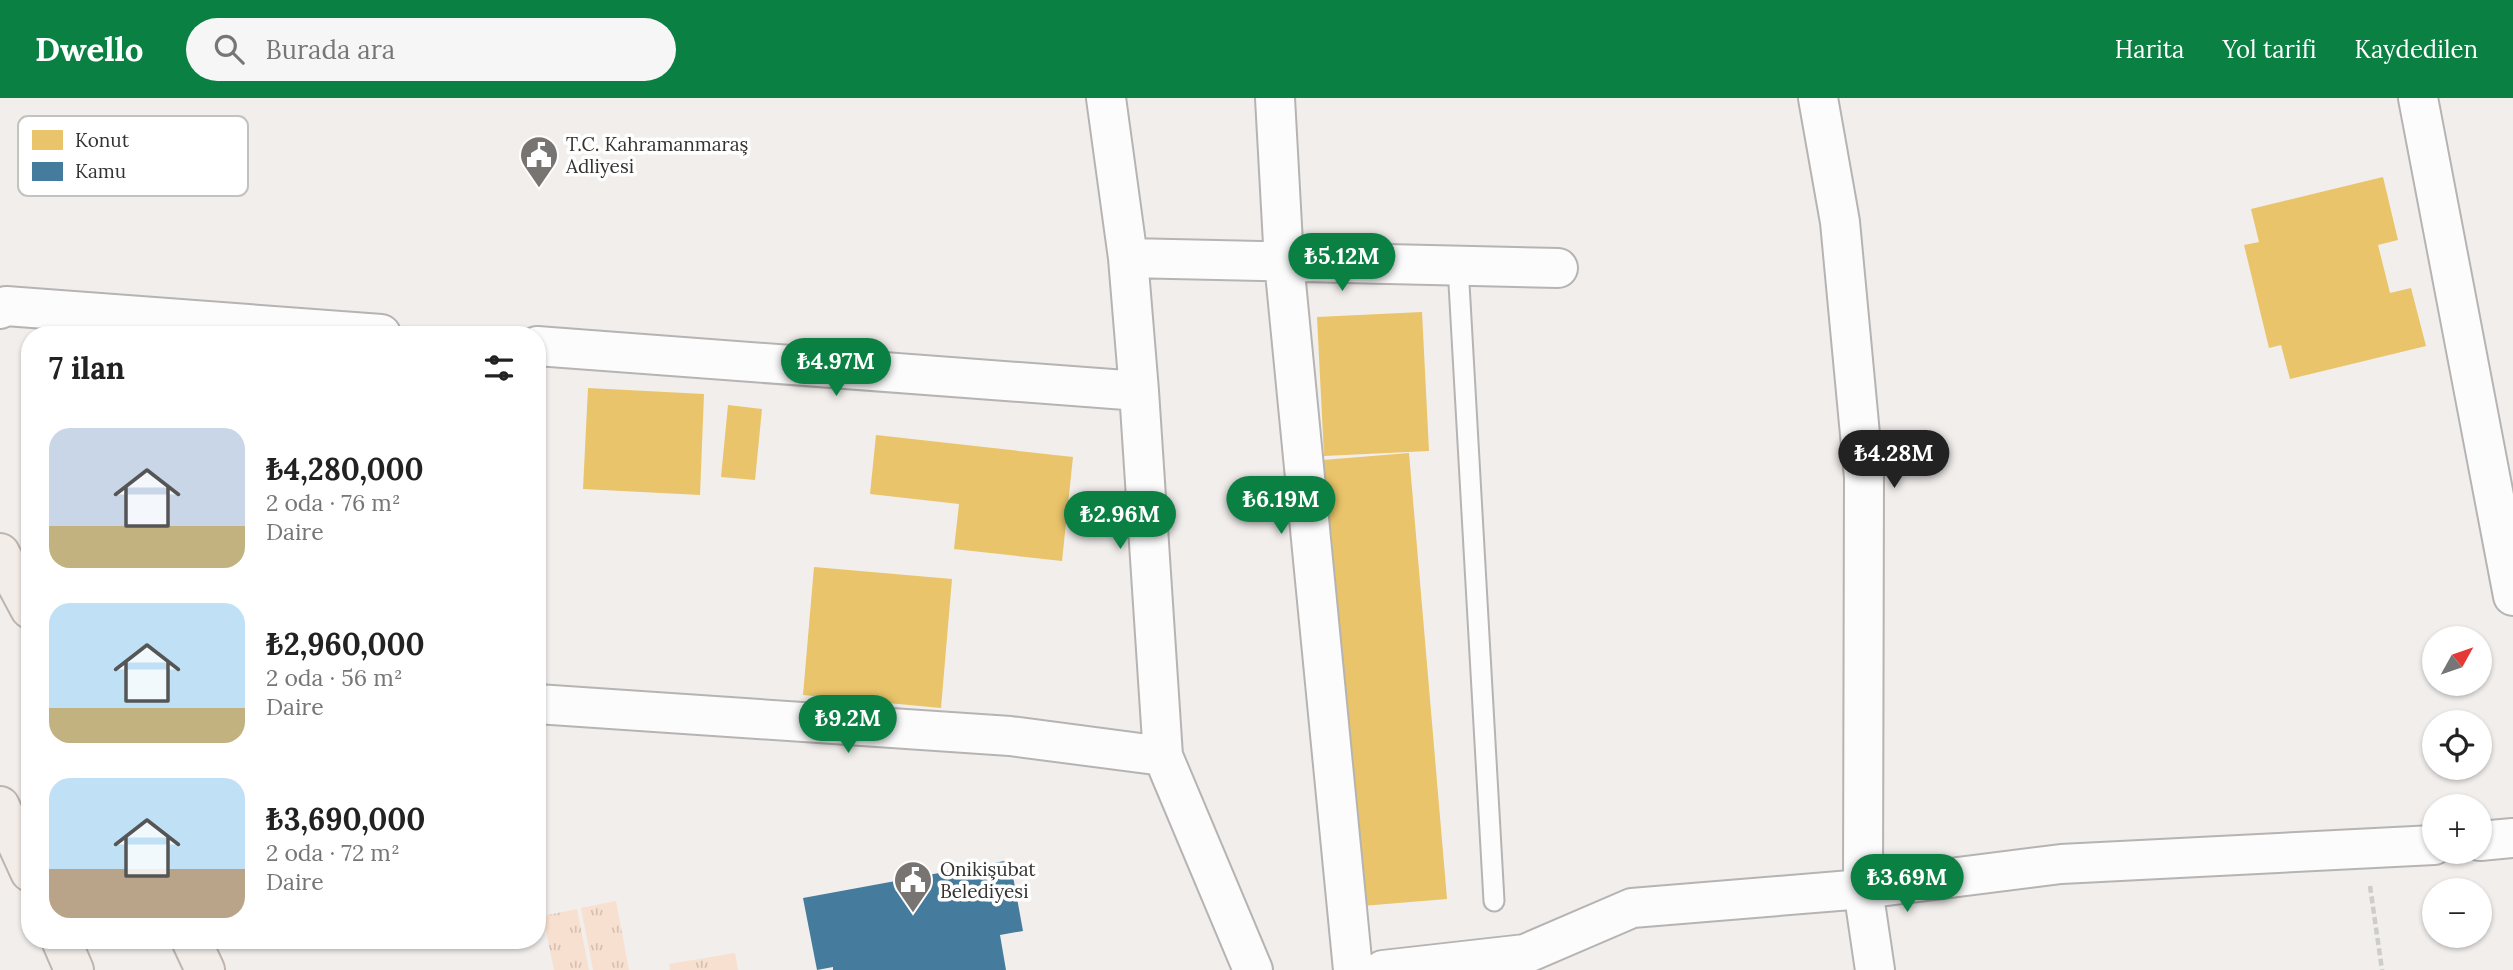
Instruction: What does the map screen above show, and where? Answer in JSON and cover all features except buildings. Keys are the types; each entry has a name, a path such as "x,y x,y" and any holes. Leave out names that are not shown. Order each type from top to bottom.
{"main road":[{"path":"0,553 21,592"},
{"path":"0,806 21,852"},
{"path":"65,949 74,970"},
{"path":"195,949 205,970"}],"street":[{"path":"1106,98 1128,258 1163,756 1253,970"},
{"path":"1275,98 1284,262 1353,970"},
{"path":"1818,98 1840,222 1864,477 1863,889 1875,970"},
{"path":"2418,98 2513,596"},
{"path":"1128,258 1558,268"},
{"path":"0,309 6,306 273,326"},
{"path":"546,347 1139,391"},
{"path":"546,705 1010,736 1163,756"},
{"path":"2492,840 2513,838"},
{"path":"1383,970 1527,962 1632,908 1863,889 2061,864 2365,851 2422,846"}],"lane":[{"path":"1458,266 1494,901"}],"path":[{"path":"2365,851 2382,970"}],"green space":[{"path":"616,901 629,970 593,970 581,908"},
{"path":"577,909 589,970 554,970 546,931 546,915"},
{"path":"735,953 738,970 670,970 669,964"}],"place":[{"name":"T.C. Kahramanmaraş Adliyesi","path":"539,189"},
{"name":"Onikişubat Belediyesi","path":"913,914"}]}
